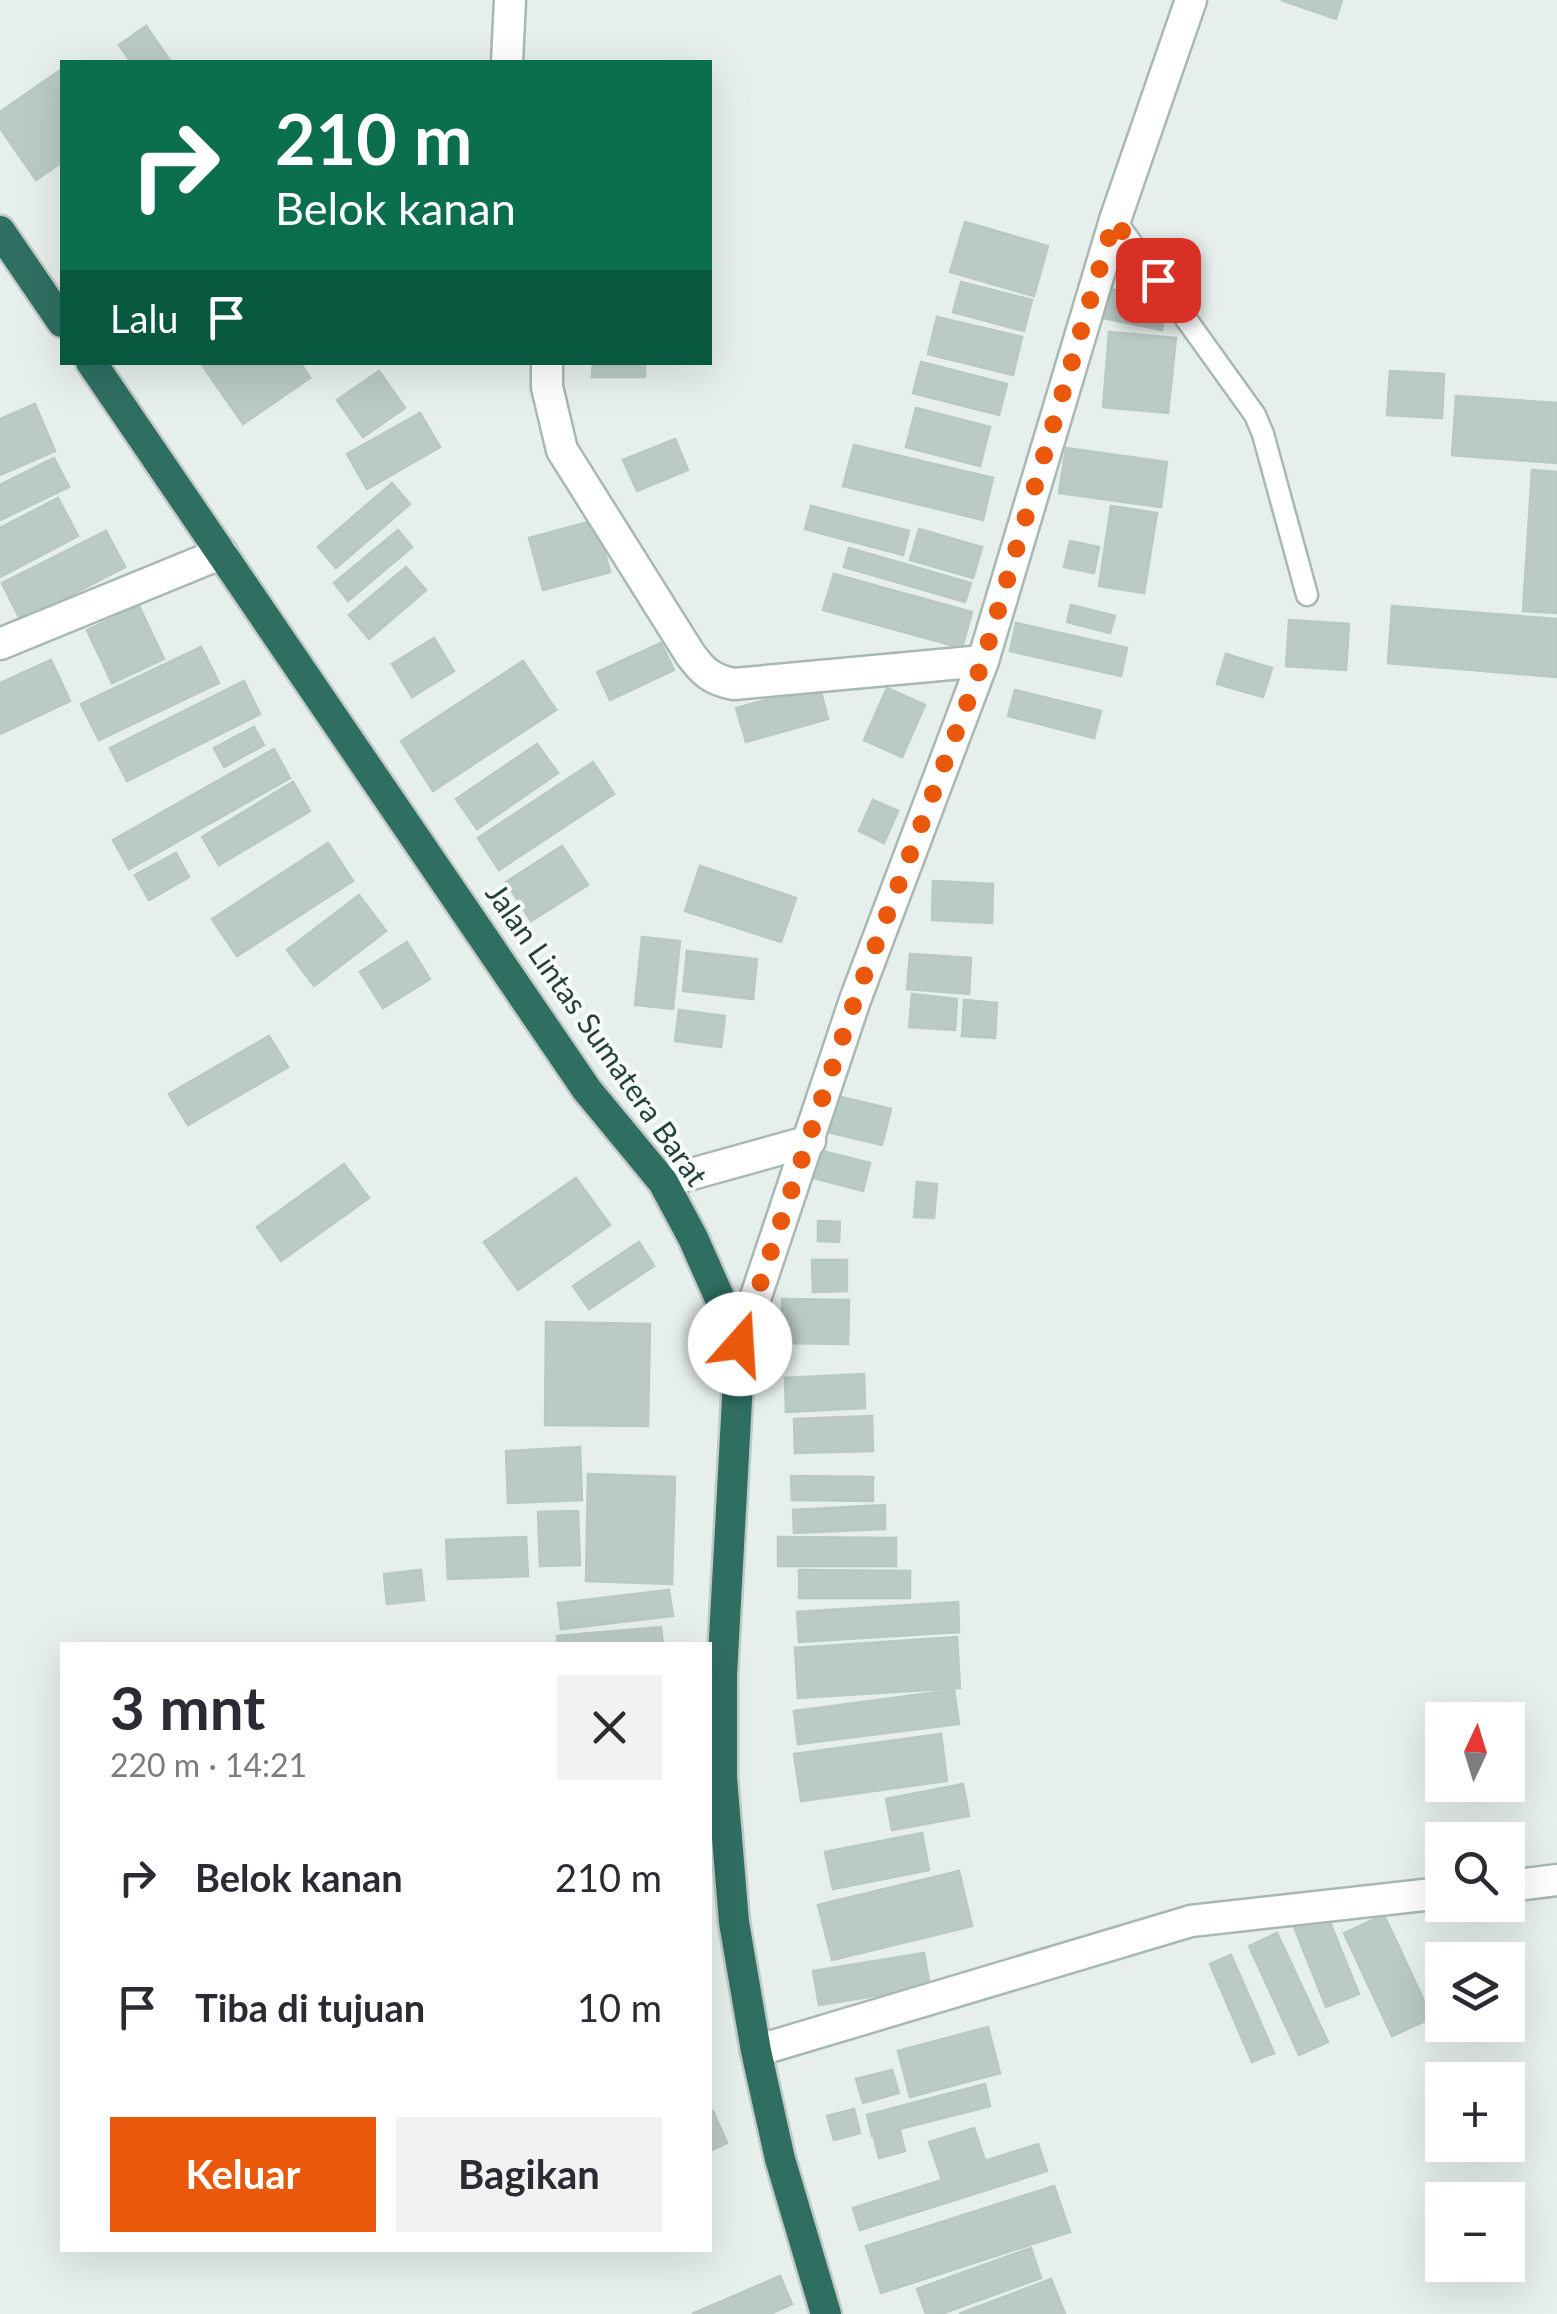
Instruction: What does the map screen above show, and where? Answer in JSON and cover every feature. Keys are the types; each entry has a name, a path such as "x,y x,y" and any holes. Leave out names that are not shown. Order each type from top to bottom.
{"highway":[{"path":"0,231 60,319"},
{"name":"Jalan Lintas Sumatera Barat","path":"93,365 588,1090 663,1182 740,1344 736,1462 726,1567 722,1778 734,1922 780,2159 826,2314"}],"street":[{"path":"507,60 510,0"},
{"path":"740,1344 855,1000 983,661 1114,220 1191,0"},
{"path":"547,365 547,388 562,450 690,654 715,680 734,684 983,661"},
{"path":"0,644 222,553"},
{"path":"663,1182 810,1141"},
{"path":"1525,1884 1557,1880"},
{"path":"756,2051 1191,1921 1425,1895"}],"lane":[{"path":"1114,220 1254,416 1263,434 1307,594"}],"building":[{"path":"1281,0 1342,0 1336,19"},
{"path":"146,26 170,60 130,60 119,45"},
{"path":"60,70 60,163 36,180 0,128 0,112"},
{"path":"965,222 1048,246 1034,296 950,272"},
{"path":"961,282 1032,300 1024,331 953,312"},
{"path":"1109,289 1168,300 1162,330 1103,318"},
{"path":"937,317 1022,337 1013,375 928,354"},
{"path":"1109,332 1176,338 1168,413 1103,407"},
{"path":"921,362 1007,384 999,415 913,393"},
{"path":"202,365 302,365 310,378 243,424"},
{"path":"593,365 645,365 645,377 592,377"},
{"path":"379,371 405,408 363,437 337,400"},
{"path":"1390,371 1444,374 1442,418 1387,415"},
{"path":"1456,396 1557,403 1557,463 1452,455"},
{"path":"35,404 55,451 0,475 0,419"},
{"path":"916,408 990,427 980,466 906,447"},
{"path":"420,413 440,447 367,489 347,454"},
{"path":"675,439 688,470 637,491 623,460"},
{"path":"854,445 993,478 983,520 843,486"},
{"path":"1066,448 1167,462 1161,507 1059,493"},
{"path":"54,458 69,487 0,520 0,485"},
{"path":"1532,470 1557,472 1557,613 1523,611"},
{"path":"392,483 410,504 336,568 318,547"},
{"path":"58,498 78,536 0,577 0,528"},
{"path":"811,506 909,531 903,555 805,529"},
{"path":"1111,506 1157,513 1144,593 1099,586"},
{"path":"596,520 610,572 543,590 529,538"},
{"path":"919,529 982,547 973,578 910,560"},
{"path":"398,530 412,547 348,601 334,583"},
{"path":"106,531 125,567 21,621 2,583"},
{"path":"1070,541 1099,547 1094,573 1064,567"},
{"path":"849,548 971,583 965,602 844,567"},
{"path":"406,567 426,590 369,639 349,615"},
{"path":"834,574 972,612 962,648 823,610"},
{"path":"1071,605 1115,616 1110,633 1067,622"},
{"path":"139,606 164,659 112,683 87,630"},
{"path":"1392,606 1557,619 1557,677 1388,663"},
{"path":"1289,620 1349,624 1346,670 1286,666"},
{"path":"1016,623 1127,648 1121,676 1010,651"},
{"path":"434,638 454,671 412,697 392,664"},
{"path":"661,643 674,670 610,700 597,672"},
{"path":"201,647 219,683 99,740 81,704"},
{"path":"1226,654 1272,668 1263,697 1217,684"},
{"path":"51,660 70,701 0,734 0,683"},
{"path":"523,661 556,710 433,791 401,741"},
{"path":"244,681 260,714 127,781 110,748"},
{"path":"819,685 828,719 746,742 736,708"},
{"path":"887,688 925,705 902,757 864,740"},
{"path":"1015,690 1101,711 1094,738 1008,716"},
{"path":"254,727 264,745 224,767 214,748"},
{"path":"537,744 558,773 477,829 456,799"},
{"path":"274,749 290,778 129,869 113,840"},
{"path":"593,762 614,794 499,870 478,838"},
{"path":"293,782 310,811 219,865 202,837"},
{"path":"873,800 898,811 884,843 859,831"},
{"path":"328,843 353,881 237,956 212,919"},
{"path":"562,846 588,885 531,921 506,882"},
{"path":"176,853 189,877 149,900 135,875"},
{"path":"700,866 796,898 781,942 685,911"},
{"path":"933,881 993,884 992,923 932,920"},
{"path":"359,895 386,931 314,986 287,950"},
{"path":"642,937 680,941 673,1009 635,1005"},
{"path":"407,942 430,979 383,1008 360,972"},
{"path":"687,951 757,959 753,999 683,991"},
{"path":"910,954 971,958 969,994 907,989"},
{"path":"912,994 957,999 955,1030 909,1027"},
{"path":"964,1000 997,1003 995,1038 962,1036"},
{"path":"679,1010 725,1016 721,1047 675,1041"},
{"path":"269,1036 288,1067 188,1125 169,1094"},
{"path":"837,1096 891,1109 882,1145 828,1132"},
{"path":"814,1149 870,1163 863,1191 807,1176"},
{"path":"344,1164 369,1198 281,1261 257,1227"},
{"path":"576,1178 610,1225 518,1290 484,1242"},
{"path":"917,1182 937,1184 934,1218 914,1217"},
{"path":"818,1221 840,1222 839,1242 818,1241"},
{"path":"639,1242 654,1266 589,1309 573,1286"},
{"path":"812,1260 847,1260 847,1291 813,1292"},
{"path":"782,1299 849,1300 848,1344 782,1343"},
{"path":"546,1322 650,1324 648,1426 545,1425"},
{"path":"864,1374 865,1408 786,1412 785,1378"},
{"path":"872,1416 873,1451 795,1453 794,1419"},
{"path":"580,1447 582,1500 508,1503 506,1451"},
{"path":"588,1474 675,1477 672,1584 586,1581"},
{"path":"791,1476 873,1477 873,1501 792,1500"},
{"path":"885,1505 885,1529 794,1533 793,1510"},
{"path":"578,1511 580,1565 540,1566 538,1512"},
{"path":"526,1537 528,1576 448,1579 446,1540"},
{"path":"778,1537 896,1538 896,1566 778,1566"},
{"path":"421,1570 424,1600 387,1604 384,1574"},
{"path":"799,1570 910,1571 910,1598 799,1598"},
{"path":"669,1590 673,1616 561,1629 558,1603"},
{"path":"958,1602 959,1632 799,1642 797,1612"},
{"path":"661,1627 663,1642 558,1642 557,1636"},
{"path":"957,1637 960,1688 798,1698 795,1648"},
{"path":"954,1690 959,1724 798,1744 794,1711"},
{"path":"941,1734 947,1781 801,1801 794,1754"},
{"path":"963,1784 969,1816 892,1830 886,1799"},
{"path":"922,1833 929,1870 833,1889 825,1852"},
{"path":"959,1871 972,1926 832,1960 818,1905"},
{"path":"1327,1915 1359,1994 1326,2007 1294,1927"},
{"path":"1384,1915 1425,2003 1425,2021 1392,2036 1344,1933"},
{"path":"1277,1933 1328,2042 1299,2055 1249,1946"},
{"path":"924,1953 930,1987 819,2005 813,1971"},
{"path":"1231,1955 1274,2053 1252,2062 1210,1964"},
{"path":"988,2027 1000,2073 910,2097 898,2051"},
{"path":"892,2070 899,2093 863,2103 856,2079"},
{"path":"985,2084 990,2106 872,2136 867,2115"},
{"path":"854,2109 860,2133 834,2140 827,2116"},
{"path":"712,2111 727,2143 712,2150"},
{"path":"974,2128 985,2161 1038,2144 1047,2171 860,2230 853,2208 942,2180 929,2142"},
{"path":"900,2131 905,2151 879,2158 874,2138"},
{"path":"1054,2186 1070,2232 881,2293 866,2246"},
{"path":"1031,2248 1041,2278 941,2314 926,2314 917,2289"},
{"path":"780,2276 792,2304 770,2314 692,2314"},
{"path":"1051,2279 1065,2314 959,2314"}],"route":[{"path":"740,1344 855,1000 983,661 1114,220 1158,280"}]}
